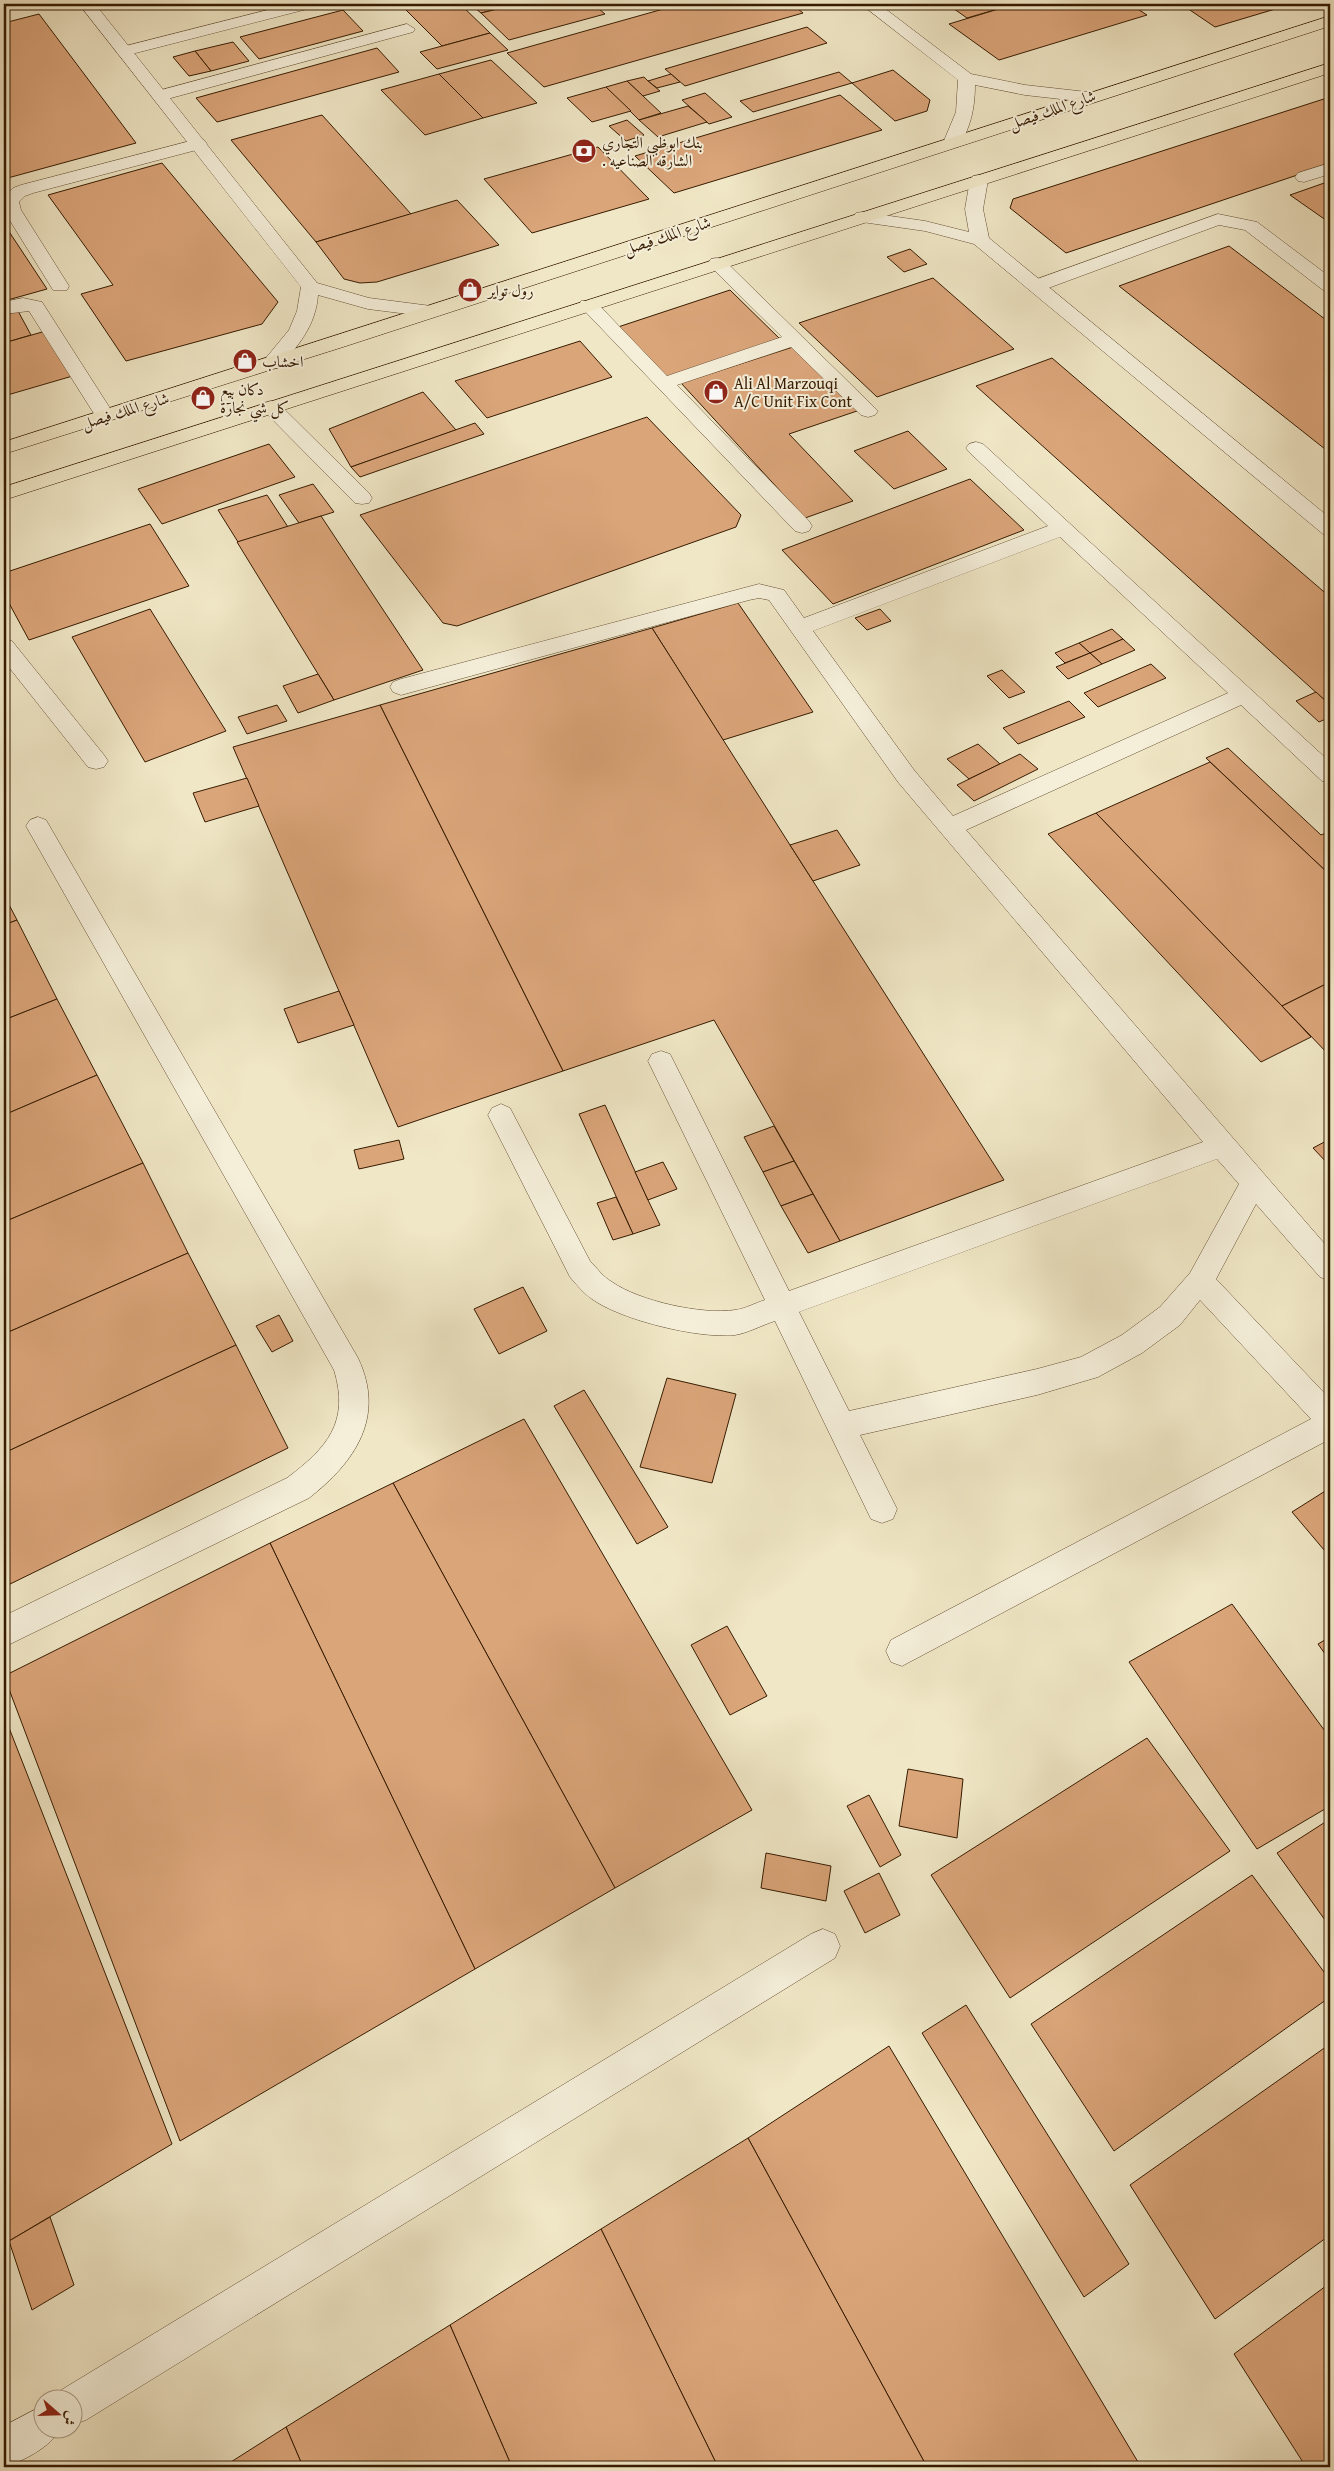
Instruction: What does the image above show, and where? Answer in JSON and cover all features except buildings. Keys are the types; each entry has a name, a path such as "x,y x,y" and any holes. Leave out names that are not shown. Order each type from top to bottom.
{"main road":[{"name":"شارع الملك فيصل","path":"4,448 271,364 432,310 1330,21"},
{"path":"4,494 588,304 1330,68"}],"street":[{"path":"87,4 310,287 368,303 432,310"},
{"path":"124,51 309,4"},
{"path":"870,4 966,78 1025,90 1087,98"},
{"path":"160,96 407,29"},
{"path":"952,144 961,127 966,111 966,78"},
{"path":"60,286 12,210 10,201 14,196 27,189 198,144"},
{"path":"1304,177 1330,168"},
{"path":"979,180 974,209 980,240"},
{"path":"862,217 925,226 980,240 1330,529"},
{"path":"1036,286 1218,220 1251,226 1330,286"},
{"path":"717,263 868,411"},
{"path":"271,364 289,346 302,326 309,307 310,287"},
{"path":"4,308 23,304 35,306 105,416"},
{"path":"588,304 802,526"},
{"path":"664,383 795,339"},
{"path":"271,407 362,498"},
{"path":"976,448 1330,774"},
{"path":"800,628 1063,528"},
{"path":"401,687 758,591 776,595 906,776 1330,1270"},
{"path":"4,646 96,761"},
{"path":"950,827 1244,695"},
{"path":"4,1632 298,1488 323,1469 342,1445 352,1419 355,1391 348,1367 38,826"},
{"path":"660,1061 882,1509"},
{"path":"501,1115 580,1269 601,1291 618,1300 681,1320 700,1324 720,1325 738,1322 1222,1146"},
{"path":"842,1426 1037,1382 1088,1368 1132,1344 1170,1316 1200,1282 1254,1183"},
{"path":"1200,1282 1330,1420"},
{"path":"902,1651 1330,1424"},
{"path":"82,2400 823,1946"},
{"path":"4,2448 32,2431"}],"place":[{"name":"بنك ابوظبي التجاري . الشارقه الصناعيه","path":"584,151"},
{"name":"رول تواير","path":"470,290"},
{"name":"اخشاب","path":"245,361"},
{"name":"Ali Al Marzouqi A/C Unit Fix Cont","path":"716,392"},
{"name":"دكان بيع كل شي نجارة","path":"203,398"}]}
